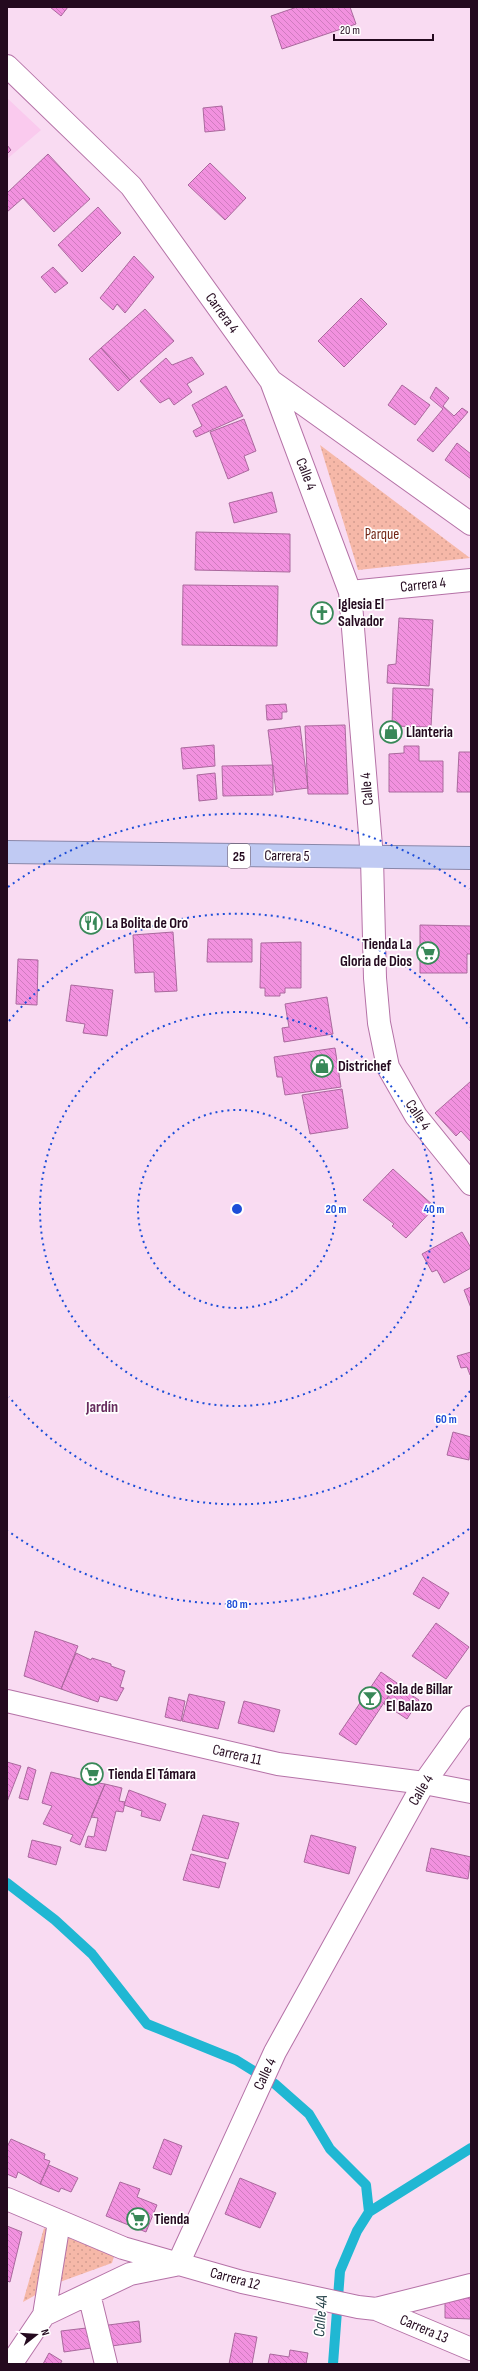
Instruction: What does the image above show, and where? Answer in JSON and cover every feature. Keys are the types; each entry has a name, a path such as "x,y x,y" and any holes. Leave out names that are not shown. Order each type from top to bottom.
{"highway":[{"name":"Carrera 5","path":"7,852 372,858 471,858"}],"street":[{"name":"Carrera 4","path":"7,66 130,186 271,381 471,524"},
{"name":"Calle 4","path":"271,381 350,592 372,858 375,978 380,1023 388,1067 416,1116 471,1184"},
{"name":"Carrera 4","path":"350,592 471,580"},
{"name":"Carrera 11","path":"7,1701 278,1764 424,1783 471,1792"},
{"name":"Calle 4","path":"178,2264 275,2052 424,1783 471,1717"},
{"name":"Carrera 12","path":"7,2199 123,2248 300,2296 367,2308 471,2285"},
{"path":"11,2364 44,2315 59,2222"},
{"path":"44,2315 130,2274 178,2264"},
{"path":"89,2294 106,2364"},
{"name":"Carrera 13","path":"367,2308 471,2349"}],"shaded area":[{"path":"7,98 41,130 7,159"}],"green space":[{"name":"Parque","path":"320,445 470,558 358,570"},
{"path":"44,2228 114,2256 112,2263 57,2283 23,2302"}],"building":[{"path":"50,7 68,7 61,16"},
{"path":"297,7 350,7 356,24 282,49 271,16"},
{"path":"222,106 225,130 205,132 203,108"},
{"path":"7,145 11,150 7,154"},
{"path":"48,154 90,199 54,232 23,198 7,212 7,193"},
{"path":"210,163 246,198 225,220 188,185"},
{"path":"98,207 121,233 82,272 58,245"},
{"path":"134,256 154,277 125,313 117,304 113,310 100,298"},
{"path":"53,267 68,283 55,293 41,277"},
{"path":"361,298 387,324 344,367 318,341"},
{"path":"145,309 174,341 130,380 101,348"},
{"path":"101,348 130,380 118,391 89,359"},
{"path":"192,357 204,374 187,384 192,392 174,405 169,398 160,403 140,381 166,358 172,365"},
{"path":"402,385 430,405 415,425 388,405"},
{"path":"226,386 243,416 196,437 193,431 202,426 192,405"},
{"path":"436,387 449,398 443,406 454,416 462,408 468,412 433,452 417,440 443,409 430,398"},
{"path":"244,419 256,451 244,456 249,470 228,479 210,432"},
{"path":"457,443 471,454 471,479 445,460"},
{"path":"272,492 277,512 234,523 229,503"},
{"path":"196,532 290,534 290,572 195,570"},
{"path":"183,585 278,586 277,646 182,645"},
{"path":"399,618 433,620 429,686 387,683 388,665 396,664"},
{"path":"393,688 433,689 431,727 392,726"},
{"path":"286,704 287,712 282,712 282,719 267,720 266,705"},
{"path":"345,725 348,794 308,794 305,726"},
{"path":"300,726 308,788 276,792 268,730"},
{"path":"214,745 215,766 183,769 181,748"},
{"path":"404,746 419,746 419,761 443,761 443,792 389,792 389,754 404,753"},
{"path":"459,752 471,752 471,792 457,792"},
{"path":"273,765 273,795 223,796 222,766"},
{"path":"215,773 217,799 199,801 197,775"},
{"path":"420,925 471,926 471,954 467,954 467,973 420,973"},
{"path":"173,932 177,991 155,992 154,972 135,973 133,935"},
{"path":"208,939 252,939 252,962 207,962"},
{"path":"301,942 301,988 285,988 285,993 280,993 280,996 265,996 265,988 260,988 261,943"},
{"path":"18,959 38,960 37,1005 16,1004"},
{"path":"71,985 113,990 107,1036 83,1033 85,1024 66,1021"},
{"path":"327,997 333,1034 284,1042 282,1028 289,1027 285,1004"},
{"path":"335,1048 341,1087 285,1095 282,1077 277,1077 274,1057"},
{"path":"471,1081 471,1142 461,1131 456,1136 435,1113"},
{"path":"342,1089 348,1128 310,1134 302,1095"},
{"path":"393,1169 435,1207 406,1238 392,1226 394,1224 363,1200"},
{"path":"462,1232 471,1248 471,1268 444,1283 437,1270 432,1272 422,1254"},
{"path":"471,1287 471,1308 464,1290"},
{"path":"471,1352 470,1375 467,1367 461,1368 457,1356"},
{"path":"453,1432 471,1437 469,1460 447,1455"},
{"path":"423,1577 449,1593 439,1609 413,1594"},
{"path":"436,1623 469,1647 446,1679 412,1656"},
{"path":"35,1631 78,1646 61,1689 24,1676"},
{"path":"76,1653 91,1660 92,1658 111,1664 111,1666 125,1671 120,1687 124,1688 117,1701 100,1696 98,1702 61,1689"},
{"path":"381,1672 397,1683 356,1745 339,1734"},
{"path":"396,1685 419,1700 407,1719 384,1704"},
{"path":"189,1694 225,1702 218,1729 182,1721"},
{"path":"169,1697 185,1701 181,1721 165,1717"},
{"path":"244,1701 280,1710 274,1732 238,1723"},
{"path":"7,1762 21,1766 7,1802"},
{"path":"28,1767 36,1770 28,1800 19,1798"},
{"path":"51,1772 88,1781 89,1776 99,1779 98,1783 105,1784 80,1845 70,1841 73,1835 43,1824 52,1806 42,1803"},
{"path":"105,1784 122,1788 119,1801 125,1802 123,1812 116,1811 106,1851 85,1847 88,1836 94,1837 98,1818 91,1817"},
{"path":"129,1790 166,1804 160,1821 141,1816 142,1811 124,1805"},
{"path":"203,1815 239,1823 228,1859 192,1850"},
{"path":"311,1835 356,1847 349,1874 304,1862"},
{"path":"32,1840 61,1847 56,1865 28,1857"},
{"path":"431,1848 471,1857 468,1879 426,1871"},
{"path":"191,1854 226,1863 219,1888 183,1880"},
{"path":"11,2139 45,2154 44,2159 50,2161 40,2184 18,2172 16,2178 7,2174 7,2147"},
{"path":"164,2139 182,2146 171,2175 153,2168"},
{"path":"49,2165 78,2178 71,2192 61,2188 59,2192 40,2184"},
{"path":"240,2178 276,2193 260,2228 225,2214"},
{"path":"120,2182 140,2189 137,2197 157,2205 146,2232 106,2216"},
{"path":"7,2226 22,2232 10,2282 7,2281"},
{"path":"445,2297 471,2298 471,2319 445,2318"},
{"path":"139,2321 141,2342 104,2347 101,2326"},
{"path":"95,2327 98,2347 64,2352 61,2331"},
{"path":"235,2333 257,2337 252,2364 229,2364"},
{"path":"290,2350 308,2353 306,2364 268,2364 270,2354 289,2357"},
{"path":"49,2353 62,2361 60,2364 43,2364"}],"waterway":[{"path":"7,1883 55,1920 92,1954 147,2024 236,2060 275,2084 309,2114 330,2149 366,2185 369,2212"},
{"name":"Calle 4A","path":"333,2364 340,2271 357,2231 369,2212 471,2148"}],"place":[{"name":"Iglesia El Salvador","path":"322,613"},
{"name":"Llanteria","path":"391,732"},
{"name":"La Bolita de Oro","path":"91,923"},
{"name":"Tienda La Gloria de Dios","path":"428,953"},
{"name":"Districhef","path":"322,1066"},
{"name":"Sala de Billar El Balazo","path":"370,1698"},
{"name":"Tienda El Támara","path":"92,1774"},
{"name":"Tienda","path":"138,2219"}],"district":[{"name":"Jardín","path":"102,1407"}]}
